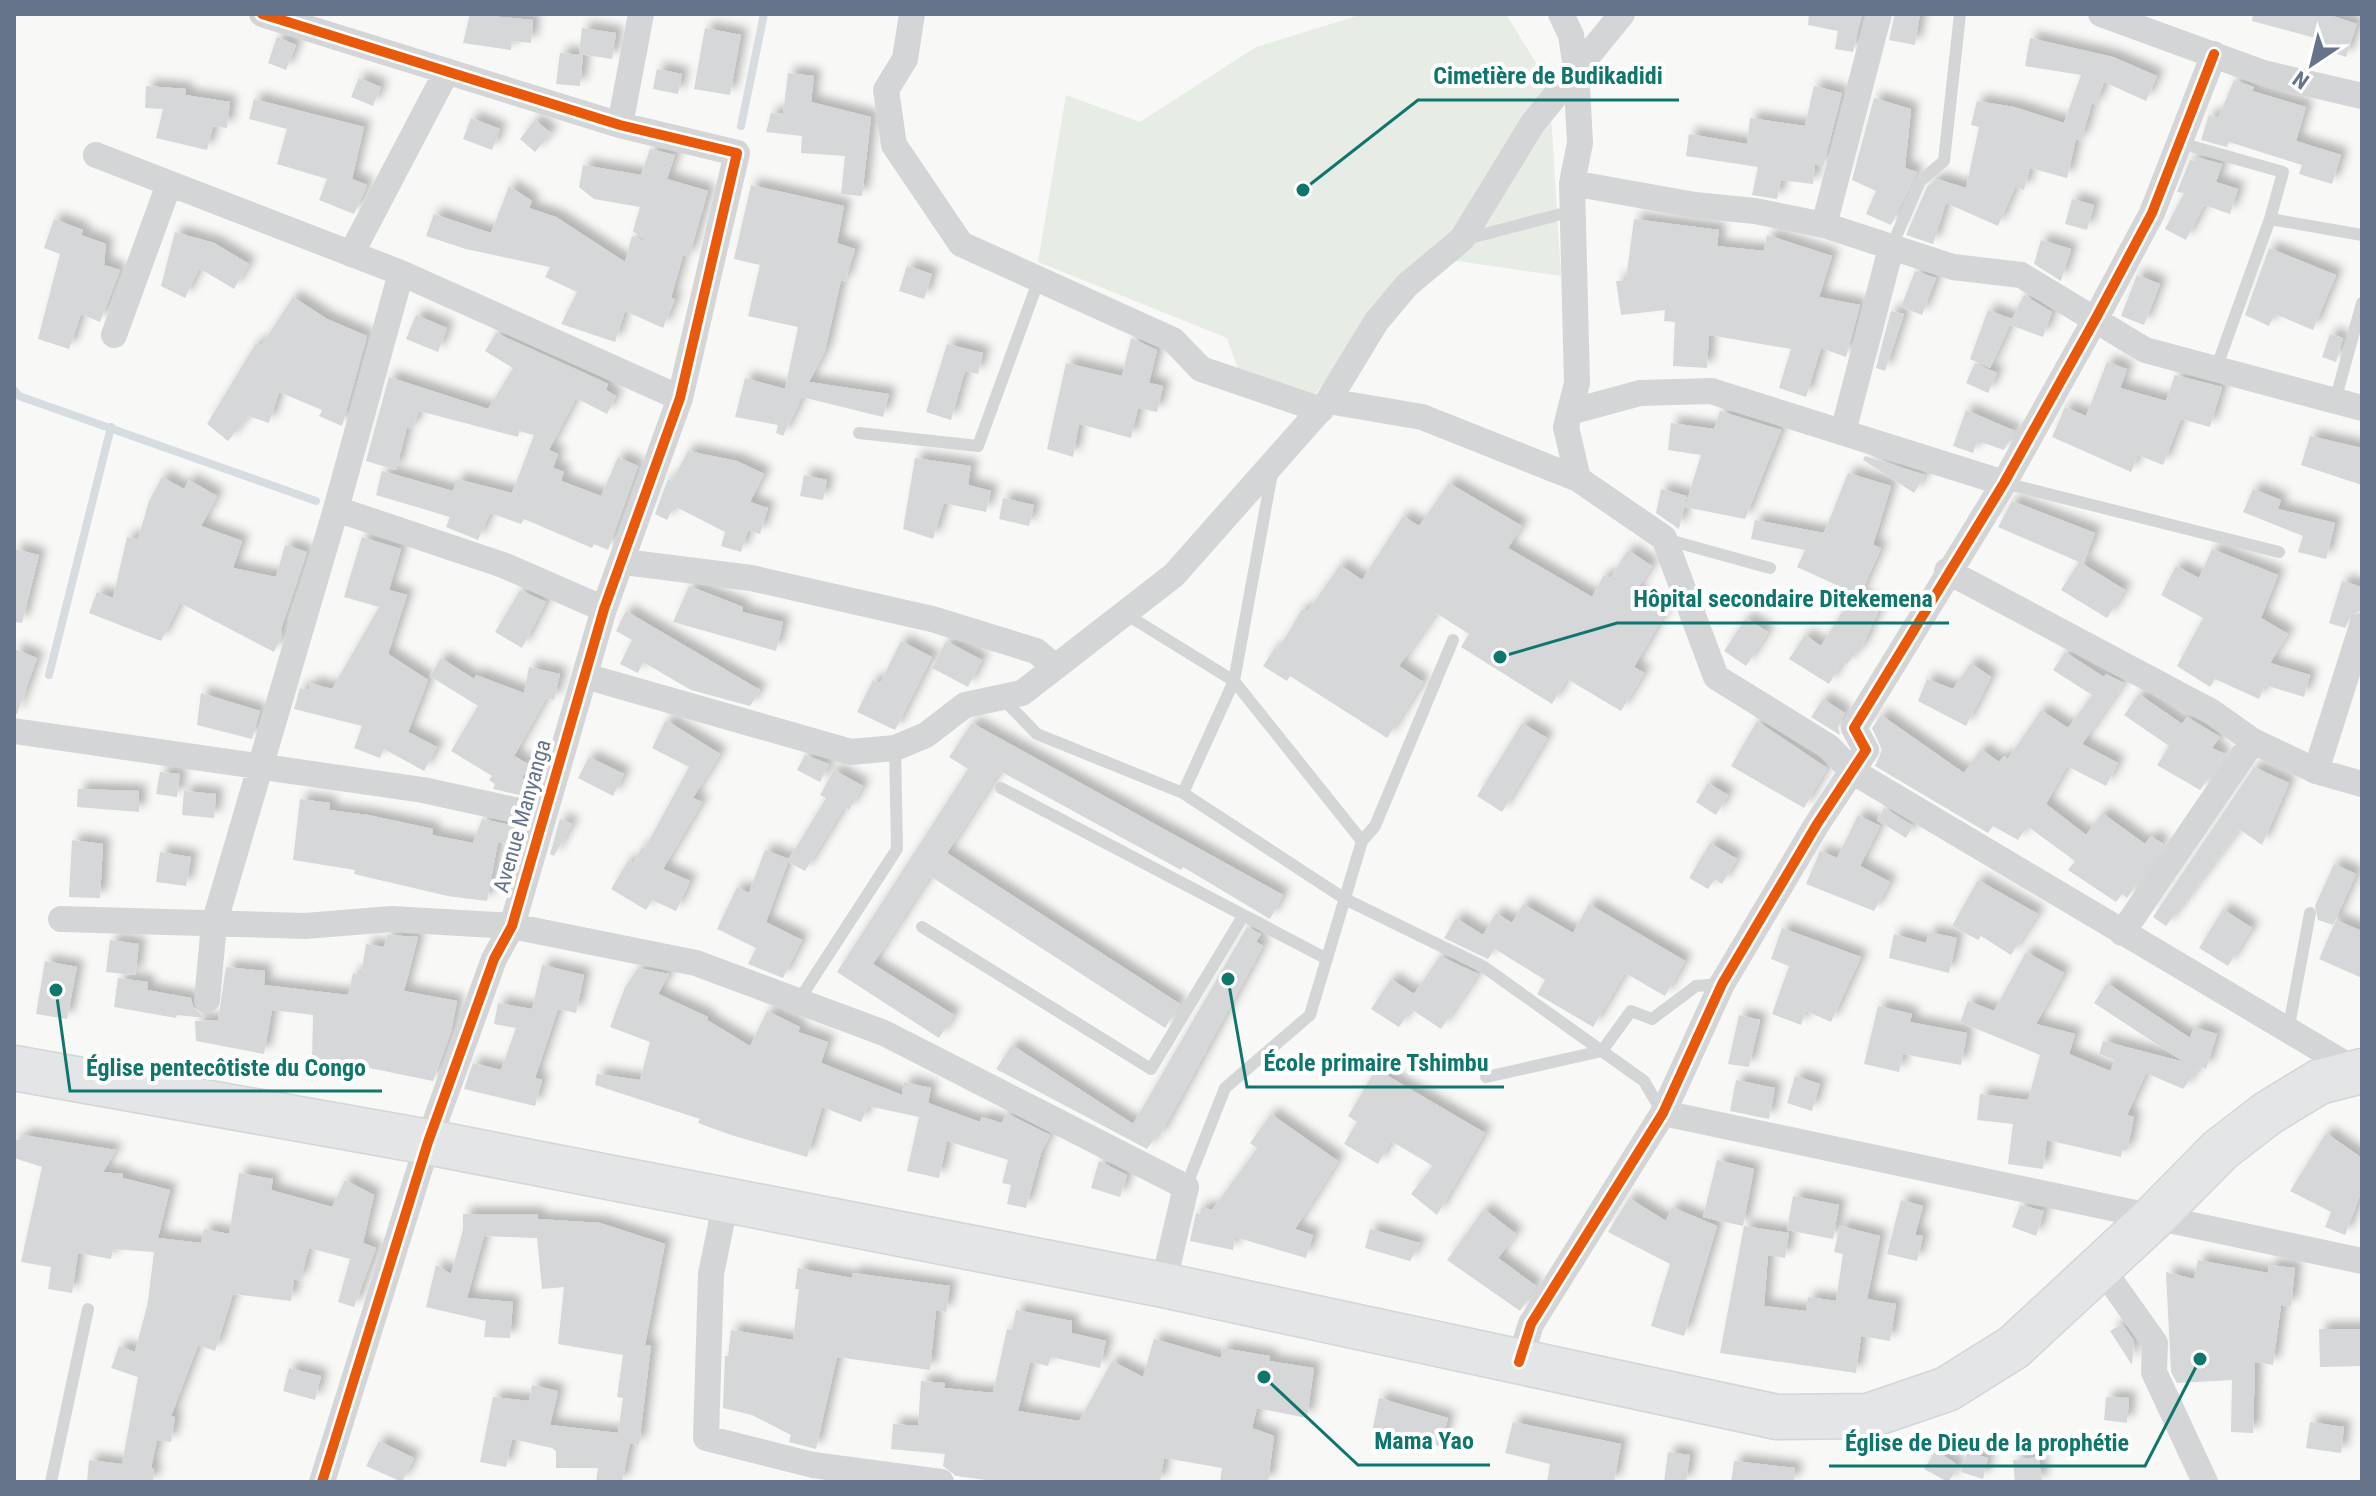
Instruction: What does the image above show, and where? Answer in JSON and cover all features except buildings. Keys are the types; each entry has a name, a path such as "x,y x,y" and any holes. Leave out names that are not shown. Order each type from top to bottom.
{"highway":[{"path":"14,1068 428,1142 1163,1285 1777,1417 1868,1416 1947,1389 2014,1347 2154,1217 2220,1150 2268,1113 2319,1082 2359,1071"}],"street":[{"path":"262,14 620,125 641,14"},
{"path":"912,14 905,59 886,90 894,145 961,244 1173,340 1201,369 1324,405 1422,417 1578,479 1664,538 1716,677 1829,747 1852,771 2288,1032 2359,1071"},
{"path":"585,676 851,752 895,748 926,735 965,705 1022,693 1174,575 1275,462 1324,405 1383,313 1407,285 1462,239 1533,123 1622,14"},
{"path":"1824,225 1879,14"},
{"path":"2101,14 2263,73 2362,96"},
{"path":"1569,21 1576,68 1580,143 1572,183 1577,383 1566,427 1578,479"},
{"path":"1519,1362 1531,1324 1663,1113 1722,984 1866,750 1854,728 1947,571 2004,483 2152,213 2214,54"},
{"path":"351,254 447,71"},
{"name":"Avenue Manyanga","path":"322,1482 428,1142 494,959 512,926 604,609 624,562 680,398 737,153 620,125"},
{"path":"96,155 401,273 680,398"},
{"path":"1572,183 1668,197 1695,205 1755,211 1824,225 1953,267 2021,275 2145,350 2362,408"},
{"path":"114,335 169,184"},
{"path":"1843,432 1891,248"},
{"path":"207,1000 214,924 336,509 401,273"},
{"path":"1570,412 1640,393 1711,391 2004,483"},
{"path":"336,509 503,565 604,609"},
{"path":"624,562 751,578 932,619 1036,651 1054,666"},
{"path":"1947,571 2212,712 2253,741 2316,771 2362,784"},
{"path":"2316,771 2362,626"},
{"path":"14,731 423,790 542,816"},
{"path":"2122,933 2253,741"},
{"path":"61,919 305,926 392,919 512,926 696,963 884,1033 1186,1187 1163,1285"},
{"path":"1663,1113 2362,1261"},
{"path":"726,1200 711,1274 706,1438 813,1465 941,1482"},
{"path":"2101,1267 2155,1343 2154,1372 2205,1482"}],"lane":[{"path":"1891,248 1920,181 1944,161 1960,14"},
{"path":"2180,143 2283,172 2270,219 2216,369"},
{"path":"1462,239 1573,211"},
{"path":"2270,219 2362,235"},
{"path":"859,433 978,446 1039,279"},
{"path":"2335,401 2362,303"},
{"path":"1183,793 1234,681 1275,462"},
{"path":"2004,483 2279,552"},
{"path":"1664,538 1770,568"},
{"path":"1124,613 1234,681 1362,841"},
{"path":"1186,1187 1225,1088 1310,1015 1362,841 1375,826 1453,640"},
{"path":"1001,697 1037,734 1183,793 1345,899 1484,967 1644,1081 1663,1113"},
{"path":"799,1000 897,849 895,748"},
{"path":"1001,788 1327,959"},
{"path":"2288,1032 2310,913"},
{"path":"922,927 1151,1069 1243,916"},
{"path":"1486,1077 1602,1051 1631,1011 1652,1019 1696,986 1722,984"},
{"path":"51,1482 88,1309"}],"shaded area":[{"path":"1363,14 1506,14 1549,84 1561,276 1429,257 1396,286 1314,396 1238,369 1227,338 1038,262 1066,95 1140,122 1256,47"}],"waterway":[{"path":"741,126 764,14"},
{"path":"14,390 19,396 316,501"},
{"path":"49,675 111,427"}],"cycle path":[{"path":"262,14 620,125 737,153 680,398 604,609 512,926 494,959 428,1142 322,1482"},
{"path":"1519,1362 1531,1324 1663,1113 1722,984 1817,824 1866,750 1854,728 2004,483 2152,213 2214,54"}],"place":[{"name":"Cimetière de Budikadidi","path":"1303,190"},
{"name":"Hôpital secondaire Ditekemena","path":"1500,657"},
{"name":"École primaire Tshimbu","path":"1228,979"},
{"name":"Église pentecôtiste du Congo","path":"56,990"},
{"name":"Église de Dieu de la prophétie","path":"2200,1359"},
{"name":"Mama Yao","path":"1264,1377"}]}
